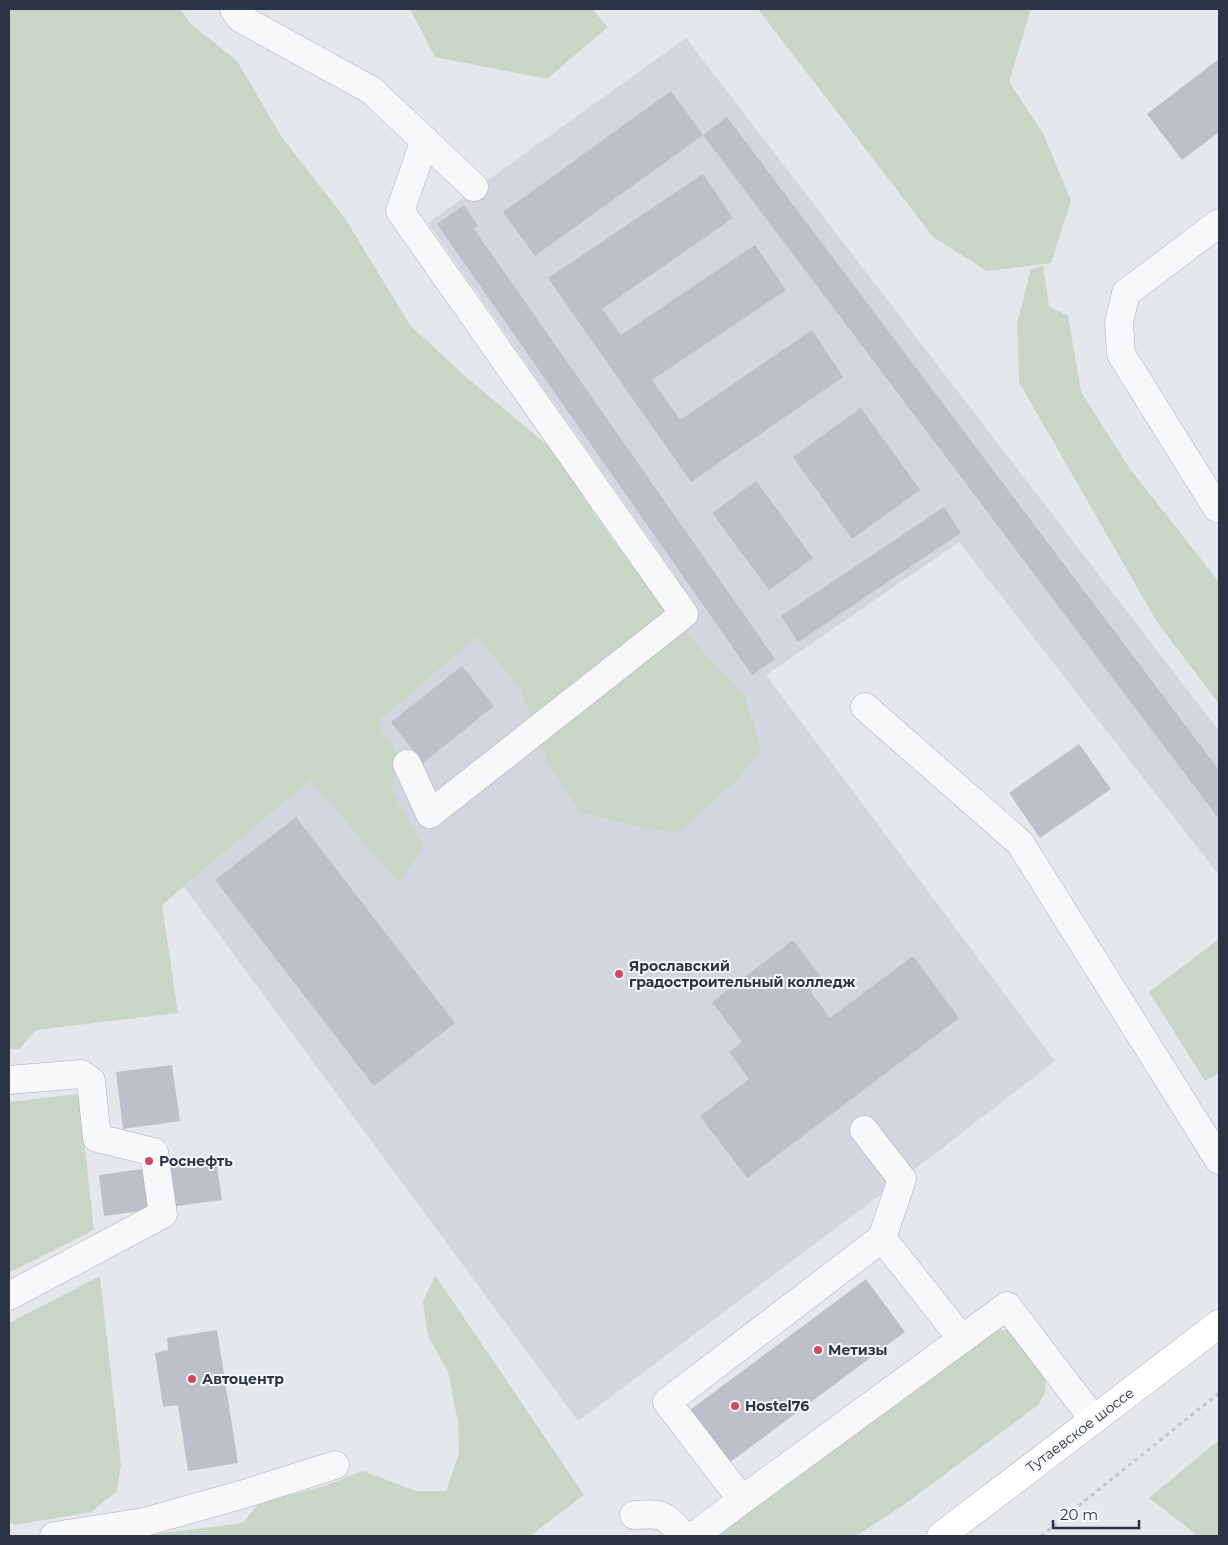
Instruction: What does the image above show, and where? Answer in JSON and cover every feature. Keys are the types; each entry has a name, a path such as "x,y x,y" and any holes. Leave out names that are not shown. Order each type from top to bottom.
{"main road":[{"name":"Тутаевское шоссе","path":"941,1536 1219,1324"}],"lane":[{"path":"234,9 240,18 371,90 474,187"},
{"path":"407,764 430,814 684,614 400,211 425,140"},
{"path":"1219,223 1126,293 1119,322 1121,354 1216,508 1219,506"},
{"path":"865,707 1020,843 1219,1160"},
{"path":"9,1080 81,1074 91,1081 97,1138 154,1152 163,1214 9,1296"},
{"path":"742,1500 667,1402 882,1238 902,1179 864,1130"},
{"path":"882,1238 962,1339"},
{"path":"694,1536 1007,1306 1094,1420"},
{"path":"54,1536 144,1522 244,1494 335,1465"},
{"path":"634,1515 654,1514 666,1516 684,1536"}],"path":[{"path":"1041,1536 1219,1393"}],"shaded area":[{"name":"Ярославский градостроительный колледж","path":"686,38 1219,731 1219,875 959,542 766,675 1055,1061 902,1179 578,1421 184,887 477,636 521,690 675,575 428,223"}],"green space":[{"path":"9,9 180,9 191,24 237,61 281,136 344,217 410,325 466,377 552,449 632,566 706,655 744,695 761,750 739,778 677,833 580,812 548,763 521,690 477,637 377,722 399,756 392,791 423,847 399,883 310,780 162,905 178,1013 36,1030 19,1049 9,1049"},
{"path":"410,9 592,9 608,27 547,79 435,57"},
{"path":"758,9 1031,9 1009,82 1044,135 1071,201 1051,263 987,271 933,237"},
{"path":"1043,266 1049,306 1068,316 1081,392 1130,469 1219,582 1219,704 1157,622 1019,382 1017,324 1031,269"},
{"path":"1219,939 1219,1073 1205,1081 1149,992"},
{"path":"79,1094 94,1230 9,1273 9,1102"},
{"path":"435,1275 584,1495 530,1536 140,1536 243,1523 259,1503 324,1486 363,1471 416,1491 446,1491 459,1454 458,1422 448,1372 428,1336 423,1302"},
{"path":"100,1276 121,1464 117,1491 91,1512 15,1525 9,1522 9,1323"},
{"path":"1012,1329 1046,1379 1045,1393 1038,1405 905,1504 856,1536 715,1536 996,1331"},
{"path":"1219,1440 1219,1536 1198,1536 1149,1498"}],"building":[{"path":"1219,59 1219,132 1182,160 1147,114"},
{"path":"671,91 703,135 535,256 503,212"},
{"path":"727,117 1219,770 1219,819 703,135"},
{"path":"703,174 733,218 602,309 621,335 755,245 786,290 652,380 680,420 812,330 843,377 691,482 548,278"},
{"path":"464,205 478,226 474,229 775,659 752,675 437,224"},
{"path":"861,408 920,490 852,539 793,457"},
{"path":"756,481 813,558 769,590 712,513"},
{"path":"944,507 961,533 798,642 781,616"},
{"path":"462,666 494,706 423,763 391,722"},
{"path":"1079,744 1111,789 1040,838 1009,793"},
{"path":"296,817 455,1023 374,1086 215,880"},
{"path":"793,940 824,981 810,991 830,1018 913,956 959,1018 747,1178 700,1116 749,1079 729,1052 742,1042 712,1002"},
{"path":"172,1065 180,1121 123,1129 116,1072"},
{"path":"216,1159 222,1200 104,1216 99,1175"},
{"path":"866,1279 905,1332 729,1463 690,1410"},
{"name":"Автоцентр","path":"217,1330 238,1463 188,1471 178,1405 163,1407 155,1353 168,1350 167,1338"}],"place":[{"name":"Ярославский градостроительный колледж","path":"619,974"},
{"name":"Роснефть","path":"149,1161"},
{"name":"Метизы","path":"818,1350"},
{"name":"Автоцентр","path":"192,1379"},
{"name":"Hostel76","path":"735,1406"}]}
